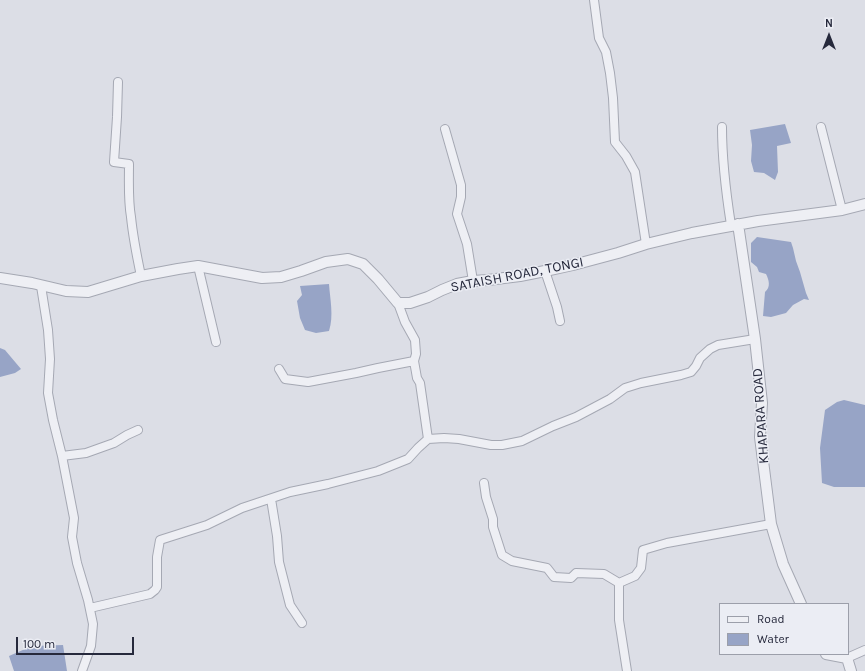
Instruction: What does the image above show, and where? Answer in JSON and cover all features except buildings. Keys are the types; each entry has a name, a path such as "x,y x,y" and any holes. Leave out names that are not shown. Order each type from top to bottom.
{"street":[{"path":"594,0 600,38 606,52 610,73 615,142 626,156 635,172 646,244"},
{"path":"118,82 114,162 129,164 131,217 141,276"},
{"path":"722,127 728,205 735,225"},
{"path":"821,127 842,210"},
{"path":"445,129 461,185 461,197 457,214 467,244 473,280"},
{"name":"SATAISH ROAD, TONGI","path":"398,303 410,303 457,284 473,280 488,280 520,276 545,271 692,233 735,225 842,210 865,204"},
{"name":"KHAPARA ROAD","path":"735,225 755,339 762,403 760,437 771,524 783,564 801,603"},
{"path":"0,278 32,283 66,291 88,292 141,276 198,266 262,278 281,276 326,262 348,258 363,264 398,303 415,340 416,354 414,361 417,378 420,384 428,439"},
{"path":"198,266 216,342"},
{"path":"545,271 560,321"},
{"path":"42,286 50,359 48,394 74,518 72,537 77,563 90,608 92,624 91,646 82,671"},
{"path":"90,608 150,594 155,590 157,587 157,557 160,540 207,525 242,508 290,492 378,471 408,459 428,439 459,439 491,445 502,445 522,441 552,426 576,418 610,399 625,388 691,372 700,358 710,349 718,345 755,339"},
{"path":"279,369 285,379 308,382 414,361"},
{"path":"62,456 86,453 114,443 138,430"},
{"path":"484,483 492,519 492,527 502,554 512,561 547,568 554,577 571,578 576,573 604,574 619,583"},
{"path":"271,499 277,536 279,562 290,605 302,623"},
{"path":"619,583 635,576 640,568 643,550 668,543 771,524"},
{"path":"619,583 619,620 627,671"},
{"path":"831,655 847,658 865,650"},
{"path":"847,658 851,671"}],"water":[{"path":"785,124 791,143 777,146 778,172 775,180 764,173 754,172 751,161 752,145 750,130"},
{"path":"757,237 791,242 809,300 804,299 793,305 786,313 771,317 763,316 765,292 769,283 766,274 759,272 757,267 751,262 751,243"},
{"path":"329,284 331,313 329,331 316,333 305,330 300,318 297,301 302,295 300,286"},
{"path":"0,348 5,350 21,369 15,373 0,377"},
{"path":"844,400 865,405 865,487 834,487 822,483 820,448 825,410 837,402"},
{"path":"63,645 67,671 14,671 9,656 32,646"}]}
